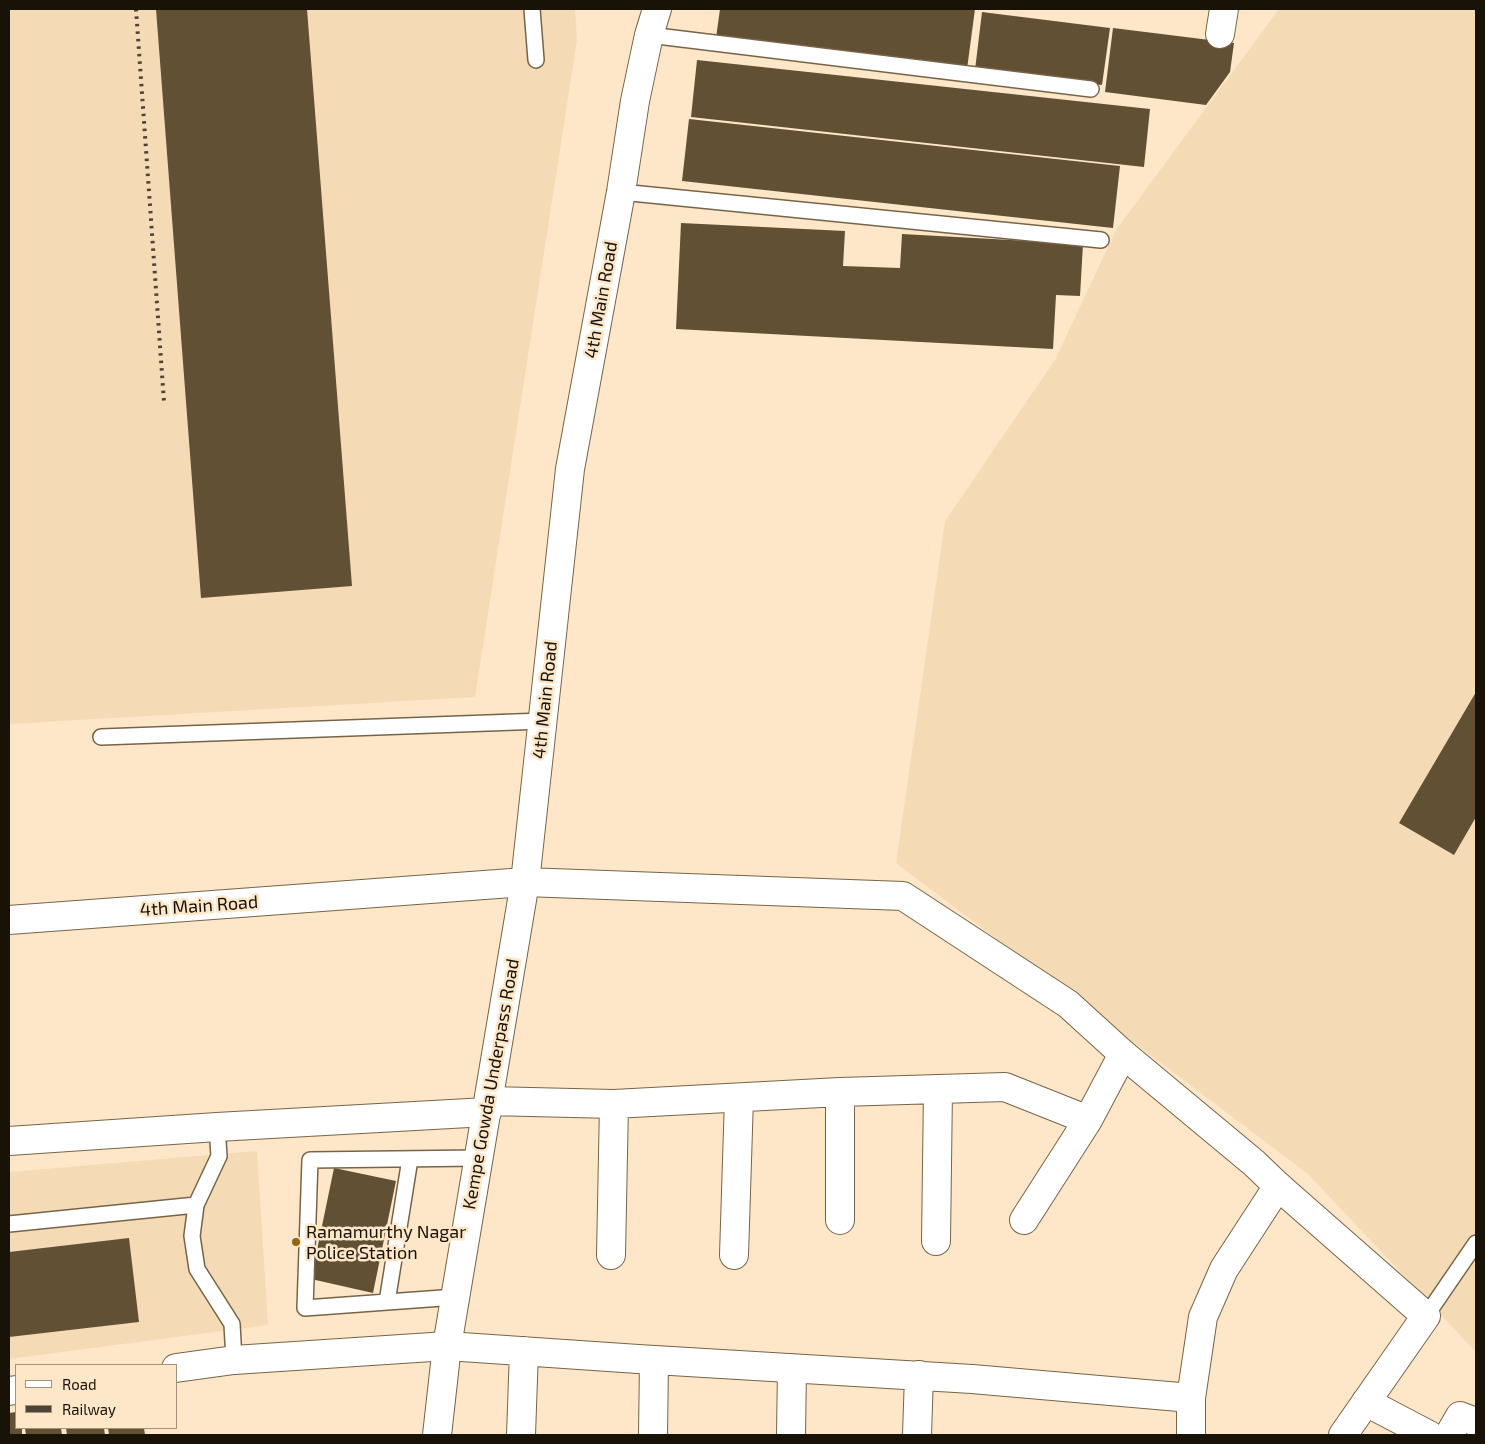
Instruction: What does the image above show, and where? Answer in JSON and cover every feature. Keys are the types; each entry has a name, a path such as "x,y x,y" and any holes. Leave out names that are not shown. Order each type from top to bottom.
{"street":[{"path":"647,22 657,9"},
{"name":"4th Main Road","path":"9,920 525,882 570,468 621,192 647,22"},
{"path":"525,882 903,896 1068,1004 1123,1054 1254,1162 1278,1186 1426,1316 1343,1435"},
{"name":"Kempe Gowda Underpass Road","path":"437,1435 447,1346 525,882"},
{"path":"1024,1220 1088,1120 1123,1054"},
{"path":"9,1141 488,1107 614,1104 840,1092 1006,1087 1088,1120"},
{"path":"936,1241 938,1089"},
{"path":"840,1092 840,1220"},
{"path":"734,1255 740,1098"},
{"path":"611,1255 614,1104"},
{"path":"1191,1435 1191,1398 1203,1317 1224,1269 1278,1186"},
{"path":"178,1368 234,1360 447,1346 919,1375 1191,1398"},
{"path":"521,1435 524,1351"},
{"path":"653,1435 654,1360"},
{"path":"791,1435 792,1368"},
{"path":"917,1435 919,1375"},
{"path":"1366,1402 1412,1431"},
{"path":"1449,1435 1460,1416 1476,1422"}],"lane":[{"path":"532,9 536,60"},
{"path":"647,22 1091,89"},
{"path":"621,192 1101,240"},
{"path":"101,738 543,721"},
{"path":"217,1127 219,1156 196,1205 192,1236 198,1269 232,1324 234,1360"},
{"path":"456,1297 305,1308 310,1160 479,1158"},
{"path":"387,1302 410,1159"},
{"path":"9,1224 196,1205"},
{"path":"1426,1316 1476,1243"}],"shaded area":[{"path":"9,9 575,9 577,40 475,697 9,724"},
{"path":"1279,9 1476,9 1476,1352 1308,1174 896,863 945,521 1055,360 1116,230"},
{"path":"257,1151 268,1325 9,1359 9,1172"}],"building":[{"path":"156,9 307,9 352,586 201,598"},
{"path":"720,9 975,9 967,69 716,38"},
{"path":"982,12 1110,28 1102,85 975,70"},
{"path":"1113,28 1234,43 1230,72 1206,105 1105,92"},
{"path":"697,60 1150,109 1144,167 691,117"},
{"path":"689,119 1120,166 1113,228 682,181"},
{"path":"681,223 845,231 843,266 900,268 902,234 1083,244 1080,296 1056,295 1053,349 676,329"},
{"path":"1476,692 1476,817 1454,855 1399,823"},
{"path":"334,1168 396,1181 373,1293 311,1279"},
{"path":"129,1238 139,1322 9,1337 9,1252"},
{"path":"15,1412 15,1429 22,1429 22,1435 9,1435 9,1413"},
{"path":"25,1429 61,1429 62,1435 26,1435"},
{"path":"66,1429 104,1429 105,1435 67,1435"},
{"path":"108,1429 144,1429 145,1435 109,1435"}],"railway":[{"path":"136,9 164,402"}],"place":[{"name":"Ramamurthy Nagar Police Station","path":"296,1242"}]}
